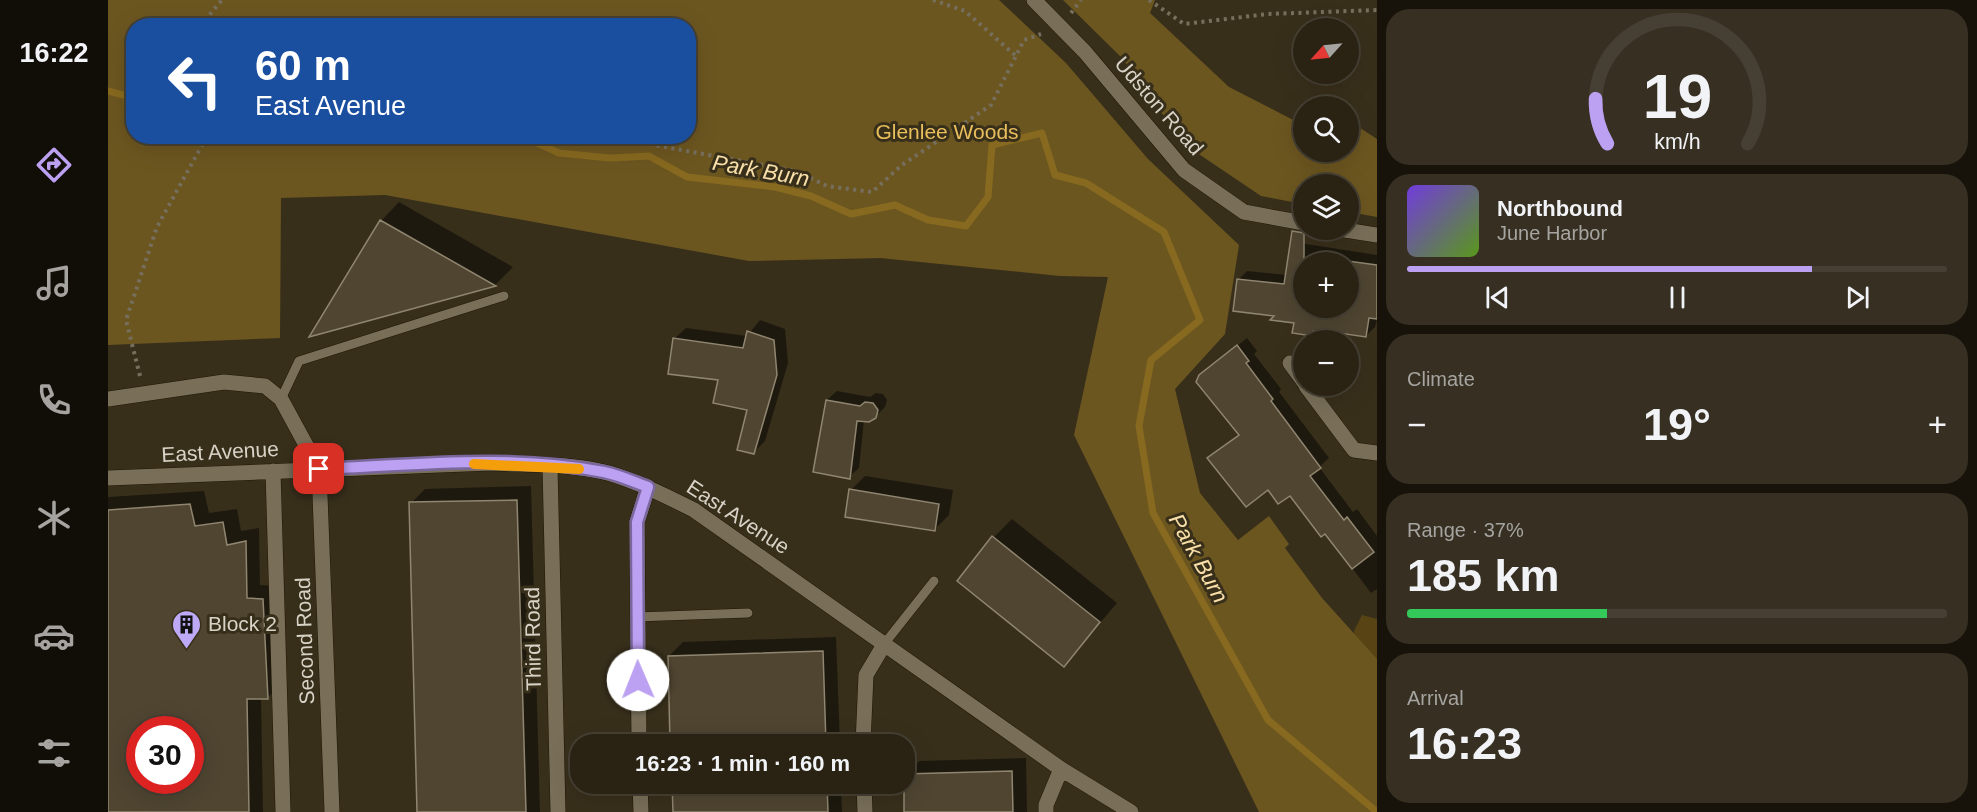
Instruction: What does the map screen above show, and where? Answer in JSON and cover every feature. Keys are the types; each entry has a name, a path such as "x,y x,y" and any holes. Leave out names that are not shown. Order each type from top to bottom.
{"street":[{"name":"Udston Road","path":"1034,0 1061,26 1184,170 1244,212 1293,220"},
{"path":"1359,232 1377,235"},
{"path":"1290,363 1293,367"},
{"path":"108,399 224,382 265,386 281,399 319,469"},
{"path":"1314,396 1354,450 1377,453"},
{"name":"East Avenue","path":"108,478 491,463 550,466 606,473 648,487 694,510 1061,769 1131,812"},
{"name":"Third Road","path":"550,466 558,812"},
{"name":"Second Road","path":"319,469 332,812"},
{"name":"Second Road","path":"273,471 283,812"},
{"path":"639,734 637,522 648,487"},
{"path":"864,734 866,675 885,643"},
{"path":"1046,812 1046,805 1061,769"},
{"path":"640,794 641,812"},
{"path":"864,794 865,812"}],"lane":[{"path":"281,399 299,361 504,296"},
{"path":"885,643 934,581"},
{"path":"636,617 748,613"}],"path":[{"path":"207,18 222,0"},
{"path":"933,0 965,11 1016,56"},
{"path":"649,144 796,171 826,186 872,192 902,165 991,105 1024,40 1061,26 1081,0"},
{"path":"1149,0 1184,24 1268,14 1377,10"},
{"path":"143,394 136,353 126,320 158,227 204,144"}],"shaded area":[{"path":"1362,615 1377,619 1377,666 1353,655 1354,631"}],"green space":[{"name":"Glenlee Woods","path":"108,0 999,0 1066,63 1148,159 1239,245 1225,334 1175,389 1200,493 1238,540 1269,516 1289,544 1285,548 1322,598 1377,659 1377,812 1259,812 1074,435 1108,277 1060,276 880,258 749,261 385,195 281,198 280,338 108,345"},
{"path":"1063,0 1155,0 1150,13 1229,87 1293,120 1293,162 1359,162 1359,127 1377,139 1377,217 1359,214 1359,174 1293,174 1293,202 1261,196 1184,144 1122,58"}],"building":[{"path":"380,220 496,286 309,337"},
{"path":"1292,231 1293,240 1304,240 1304,252 1293,252 1293,318 1359,318 1359,263 1377,265 1377,319 1369,318 1366,337 1359,336 1359,330 1293,330 1293,333 1292,333 1294,323 1270,320 1274,316 1233,311 1237,279 1284,284"},
{"path":"747,331 774,340 777,375 754,454 737,450 747,410 713,403 718,380 668,374 673,338 743,348"},
{"path":"1237,345 1249,361 1246,363 1273,399 1271,401 1321,468 1310,476 1344,520 1347,517 1374,552 1352,569 1325,534 1321,537 1290,496 1278,504 1268,490 1246,507 1207,458 1239,435 1196,382 1199,375"},
{"path":"826,400 860,406 865,402 873,403 878,410 876,418 869,422 857,421 850,479 813,472"},
{"path":"849,489 939,504 935,531 845,517"},
{"path":"517,500 526,812 417,812 409,502"},
{"name":"Block 2","path":"190,504 195,526 223,522 227,545 246,541 247,598 263,599 268,699 247,699 249,812 108,812 108,510"},
{"path":"992,536 1100,622 1064,667 957,581"},
{"path":"823,651 826,734 670,734 668,656"},
{"path":"1012,771 1013,812 904,812 904,794 915,794 915,774"},
{"path":"672,794 827,794 828,812 673,812"}],"waterway":[{"name":"Park Burn","path":"108,91 126,96"},
{"name":"Park Burn","path":"539,144 559,153 610,158 649,156 687,177 775,187 811,196 851,214 895,205 928,220 966,226 988,197 992,145 1042,133 1055,175 1086,183 1164,232 1200,320 1151,360 1139,426 1153,513 1268,720 1377,812"}],"slow traffic":[{"path":"474,464 491,463 579,469"}],"place":[{"name":"Block 2","path":"187,650"}],"route":[{"path":"319,469 491,463 550,466 606,473 648,487 637,522 638,680"}]}
